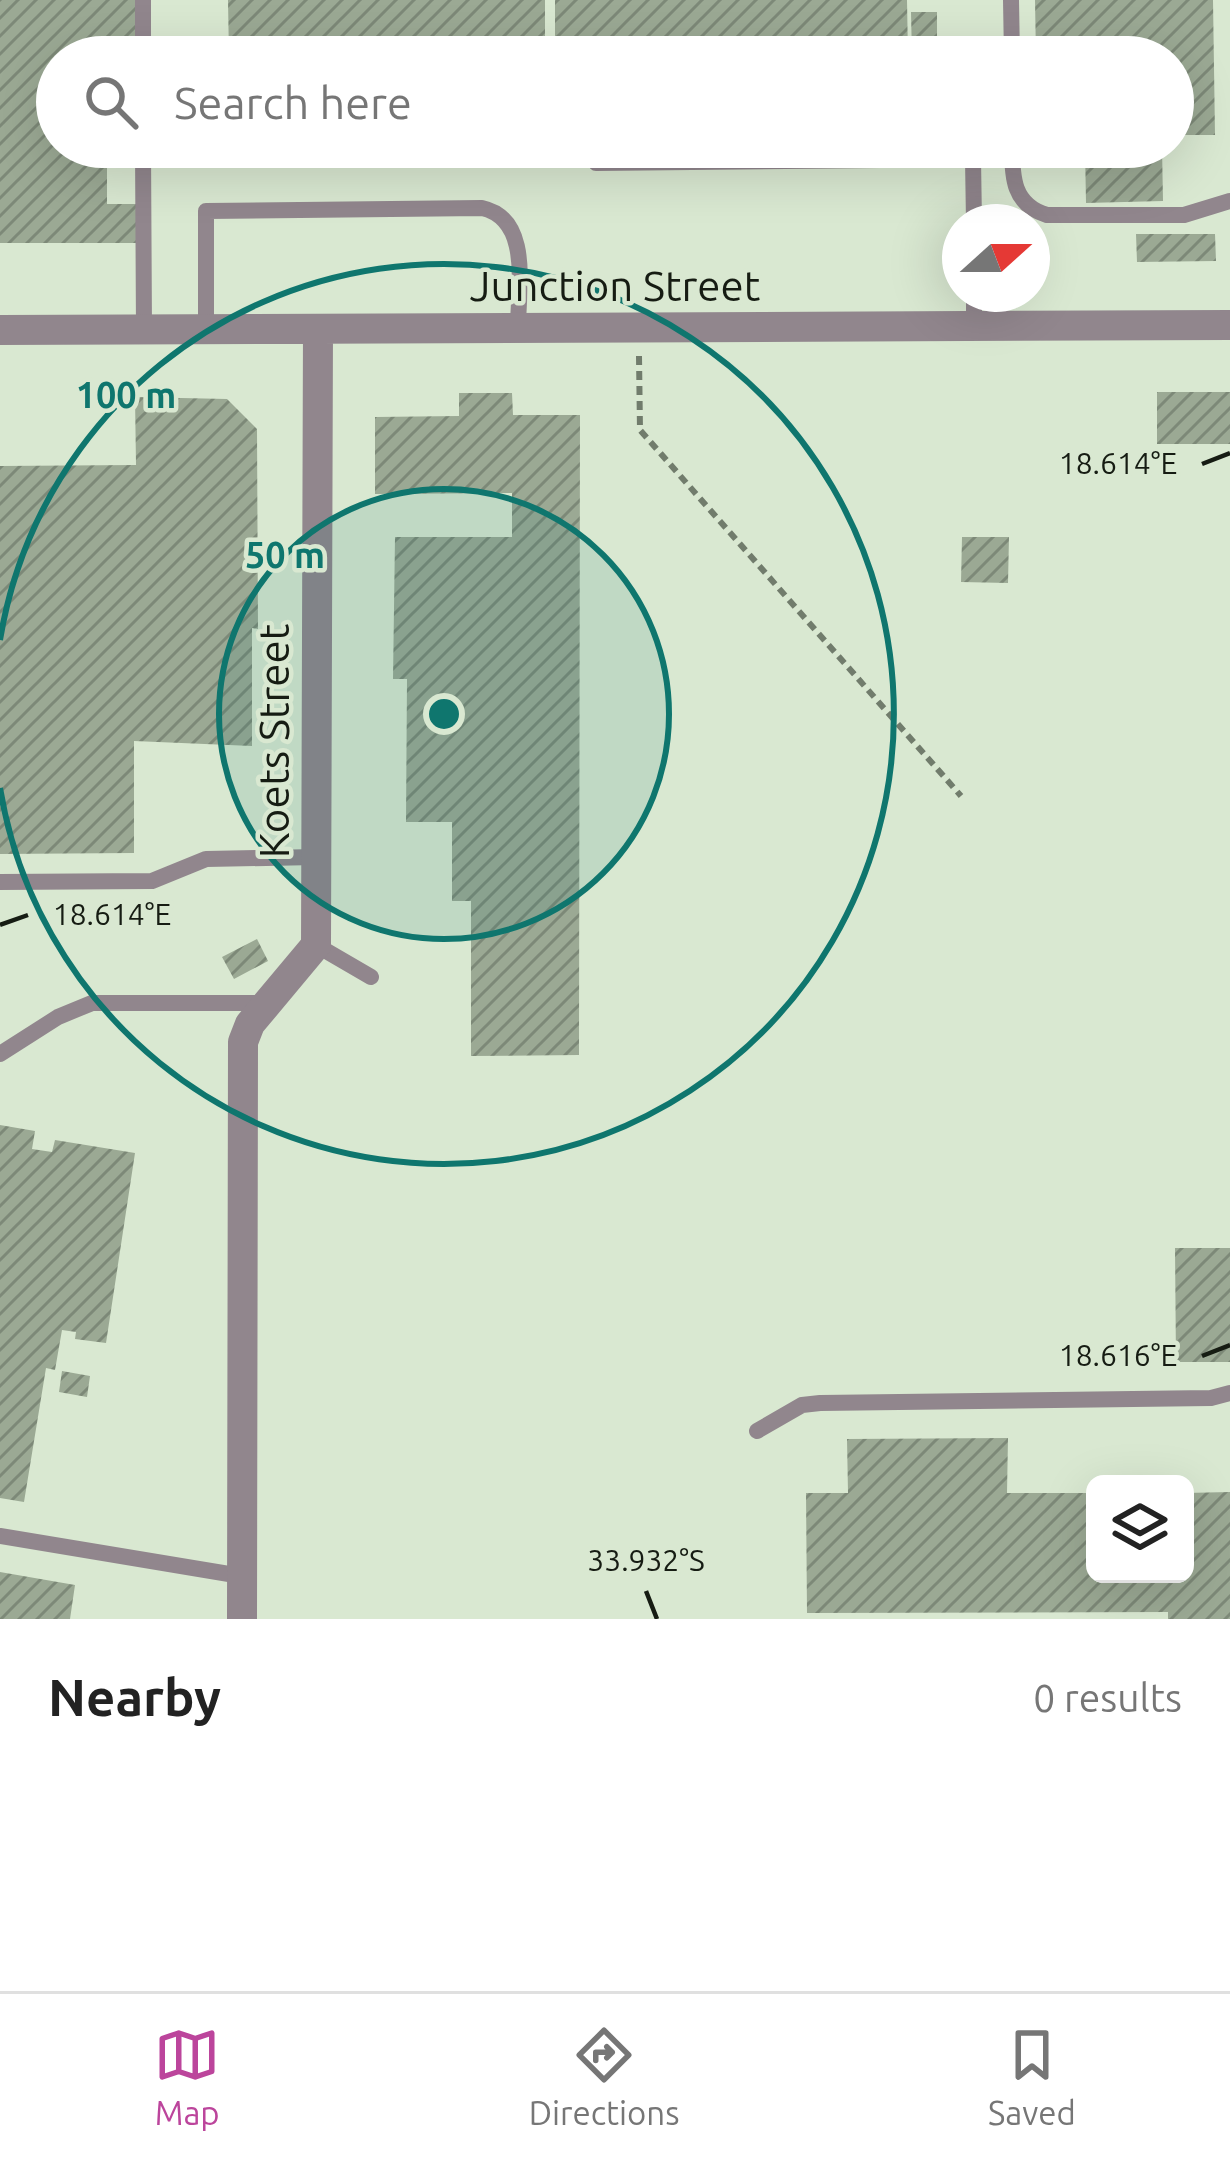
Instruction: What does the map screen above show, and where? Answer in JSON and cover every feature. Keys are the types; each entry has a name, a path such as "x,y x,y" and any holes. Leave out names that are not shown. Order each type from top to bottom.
{"street":[{"name":"Junction Street","path":"0,330 1230,325"},
{"name":"Koets Street","path":"316,945 318,329"},
{"path":"242,1619 245,1032 316,945"}],"lane":[{"path":"143,0 143,36"},
{"path":"1011,0 1012,36"},
{"path":"143,168 144,329"},
{"path":"973,168 974,204"},
{"path":"1012,168 1020,197 1027,206 1047,215 1184,215 1230,201"},
{"path":"206,329 206,211 482,208 505,218 513,229 518,328"},
{"path":"974,312 974,327"},
{"path":"0,882 152,881 206,859 316,857"},
{"path":"316,945 371,977"},
{"path":"0,1054 58,1017 92,1004 268,1003"},
{"path":"757,1430 802,1406 820,1403 1211,1398 1230,1393"},
{"path":"0,1536 242,1576"}],"path":[{"path":"639,328 640,430 962,796"}],"building":[{"path":"0,0 136,0 136,36 36,36 36,168 107,168 107,204 137,204 136,243 0,243"},
{"path":"228,0 545,0 545,36 229,36"},
{"path":"555,0 907,0 908,36 555,36"},
{"path":"1035,0 1213,0 1215,135 1194,135 1194,36 1036,36"},
{"path":"911,12 937,12 937,36 912,36"},
{"path":"1085,168 1162,168 1163,201 1086,203"},
{"path":"1136,234 1215,234 1216,261 1137,262"},
{"path":"1157,392 1230,392 1230,444 1157,444"},
{"path":"459,393 512,393 513,415 580,415 579,1055 471,1056 471,901 452,901 452,822 406,822 407,679 393,679 395,537 512,537 512,493 375,494 375,417 459,416"},
{"path":"135,397 227,399 257,429 258,629 252,628 252,746 134,741 134,853 0,854 0,466 136,465"},
{"path":"962,537 1009,537 1008,583 961,582"},
{"path":"257,939 268,961 234,979 222,957"},
{"path":"0,1125 35,1131 32,1149 52,1152 55,1140 135,1153 106,1343 75,1339 76,1332 62,1330 55,1370 46,1368 24,1502 0,1498"},
{"path":"1175,1248 1230,1248 1230,1362 1176,1362"},
{"path":"62,1371 90,1376 87,1397 59,1392"},
{"path":"1008,1438 1007,1493 1086,1493 1086,1583 1194,1583 1194,1493 1230,1492 1230,1619 1168,1619 1168,1612 807,1613 806,1493 848,1493 847,1439"},
{"path":"0,1572 75,1585 70,1619 0,1619"}]}
